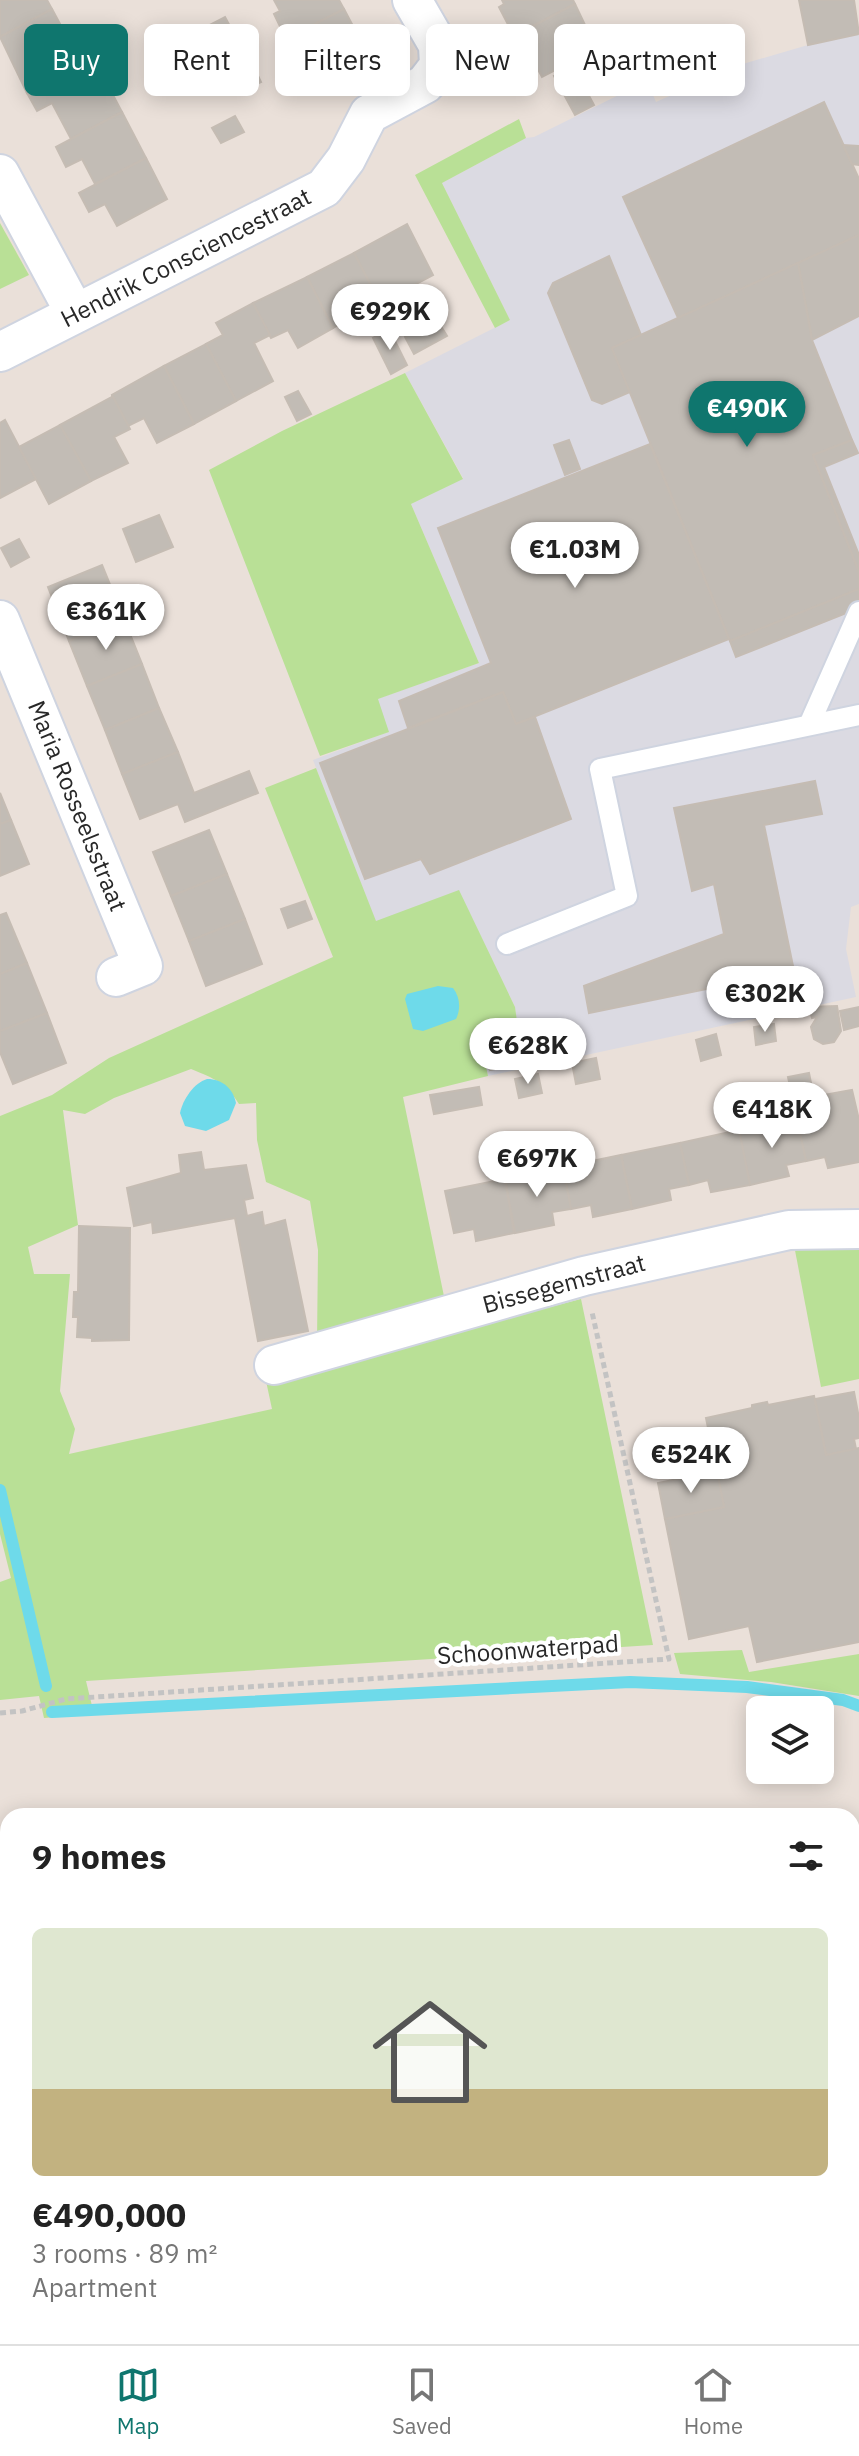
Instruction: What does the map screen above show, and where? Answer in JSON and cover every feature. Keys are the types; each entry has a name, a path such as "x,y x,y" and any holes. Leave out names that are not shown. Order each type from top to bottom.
{"street":[{"name":"Hendrik Consciencestraat","path":"0,352 324,188 346,159 369,114 425,84 439,66 438,45 412,0"},
{"path":"0,174 75,313"},
{"name":"Maria Rosseelsstraat","path":"0,620 143,966 116,977"},
{"name":"Bissegemstraat","path":"274,1365 584,1276 789,1230 859,1229"}],"lane":[{"path":"809,725 859,612"},
{"path":"507,944 627,896 600,769 859,715"}],"path":[{"name":"Schoonwaterpad","path":"0,1713 22,1711 66,1699 669,1659 584,1276"}],"shaded area":[{"path":"859,34 859,146 844,145 859,179 859,904 851,907 846,949 856,997 488,1076 482,1047 518,1035 515,1007 459,891 376,922 313,760 388,732 377,699 479,663 411,504 463,478 405,373 510,320 442,183 526,138 534,137 617,96 653,96 656,102 669,96 745,96 745,63"}],"green space":[{"path":"519,119 526,138 442,183 510,320 495,328 415,175"},
{"path":"0,223 29,275 0,289"},
{"path":"405,373 463,479 411,504 479,663 378,699 389,732 320,756 209,470 282,431"},
{"path":"316,768 376,921 459,890 515,1007 519,1035 482,1047 488,1076 403,1097 446,1306 317,1342 318,1250 310,1201 266,1182 257,1140 256,1103 239,1104 224,1086 213,1079 191,1069 114,1098 85,1114 63,1110 78,1225 28,1247 34,1274 70,1274 60,1391 75,1429 69,1454 272,1409 266,1381 581,1299 653,1645 86,1681 94,1714 44,1718 39,1696 0,1700 0,1582 11,1578 0,1534 0,1116 52,1095 109,1058 333,957 265,788"},
{"path":"859,1243 859,1379 821,1387 794,1245"},
{"path":"742,1650 749,1672 859,1654 859,1696 771,1682 680,1674 674,1653"}],"water":[{"path":"438,986 453,988 459,1003 456,1019 423,1031 413,1029 405,999 407,994"},
{"path":"207,1079 226,1086 236,1103 229,1120 206,1131 185,1126 180,1113 190,1092"}],"building":[{"path":"0,0 47,0 52,9 0,37"},
{"path":"274,0 339,0 344,9 315,24 279,24 274,14 280,11"},
{"path":"502,0 573,0 575,4 537,24 508,24 499,7 504,4"},
{"path":"799,0 854,0 859,34 808,45"},
{"path":"575,4 585,24 554,24 554,71 542,77 538,70 537,24"},
{"path":"52,9 60,24 24,24"},
{"path":"344,9 352,24 315,24"},
{"path":"225,17 229,24 212,24"},
{"path":"24,24 24,87 0,37"},
{"path":"29,96 114,96 122,112 71,139 52,103 37,111"},
{"path":"565,96 589,96 594,105 575,115"},
{"path":"824,102 859,179 859,235 678,318 623,197"},
{"path":"122,112 146,158 95,184 82,159 66,167 56,147"},
{"path":"235,116 244,132 221,143 212,128"},
{"path":"843,145 859,146 859,165 852,164"},
{"path":"146,158 167,199 117,226 105,204 89,212 79,193"},
{"path":"407,224 433,275 380,303 354,253"},
{"path":"859,235 859,316 812,340 798,263"},
{"path":"354,253 380,303 333,328 307,277"},
{"path":"609,256 641,335 612,348 630,392 602,404 592,400 548,293 553,283"},
{"path":"798,263 812,340 852,440 813,455 859,572 859,589 730,641 612,348"},
{"path":"307,277 333,328 298,348 288,330 271,338 253,303"},
{"path":"253,303 270,335 254,343 273,381 236,401 206,344 223,335 216,323"},
{"path":"437,320 447,336 414,354 405,337"},
{"path":"389,329 407,365 391,374 373,338"},
{"path":"206,344 236,401 194,424 164,366"},
{"path":"164,366 194,424 157,443 144,418 128,426 112,395"},
{"path":"298,391 311,414 297,421 285,397"},
{"path":"112,395 130,429 114,437 128,463 91,481 60,425"},
{"path":"5,420 36,479 0,498 0,423"},
{"path":"60,425 91,481 49,504 19,447"},
{"path":"569,440 580,469 565,475 554,445"},
{"path":"852,440 858,453 824,467 859,555 859,572 813,455"},
{"path":"650,444 729,639 516,724 503,692 408,728 399,701 491,663 438,528"},
{"path":"159,515 173,547 136,562 123,529"},
{"path":"19,539 29,557 11,567 1,548"},
{"path":"102,565 124,619 69,641 48,587"},
{"path":"859,589 859,608 736,657 730,641"},
{"path":"124,619 142,664 87,686 69,641"},
{"path":"142,664 159,708 105,730 87,686"},
{"path":"503,692 516,724 535,717 571,819 430,874 421,859 365,879 320,763"},
{"path":"159,708 178,752 122,774 105,730"},
{"path":"178,752 194,793 249,771 258,793 185,822 178,804 140,819 122,774"},
{"path":"815,781 822,814 764,825 794,971 589,1013 584,986 724,934 714,884 692,891 674,808"},
{"path":"0,793 11,820 0,824"},
{"path":"11,820 29,864 0,876 0,824"},
{"path":"209,830 227,874 171,896 153,852"},
{"path":"227,874 245,919 189,941 171,896"},
{"path":"305,901 312,919 288,928 281,909"},
{"path":"6,913 27,963 0,974 0,915"},
{"path":"245,919 262,964 206,986 189,941"},
{"path":"27,963 47,1013 0,1031 0,974"},
{"path":"837,1006 841,1031 834,1042 823,1044 814,1039 811,1027 817,1017 812,1018 809,1007"},
{"path":"859,1007 859,1026 844,1030 840,1011"},
{"path":"47,1013 66,1063 13,1084 0,1052 0,1031"},
{"path":"774,1024 776,1041 756,1045 754,1027"},
{"path":"716,1034 721,1055 701,1061 696,1040"},
{"path":"520,1043 525,1063 490,1070 486,1051"},
{"path":"596,1058 600,1079 576,1084 572,1063"},
{"path":"809,1073 815,1103 819,1096 852,1090 859,1120 859,1162 828,1168 825,1157 806,1161 788,1077"},
{"path":"538,1074 542,1093 519,1098 515,1079"},
{"path":"479,1087 482,1105 434,1114 430,1095"},
{"path":"797,1119 806,1161 786,1165 789,1176 750,1185 739,1130"},
{"path":"739,1130 750,1185 711,1192 708,1180 689,1185 680,1143"},
{"path":"680,1143 689,1185 669,1189 671,1200 632,1209 621,1155"},
{"path":"201,1152 204,1170 246,1165 253,1198 244,1200 247,1216 262,1212 264,1226 285,1220 308,1331 258,1341 235,1218 153,1233 152,1222 134,1226 127,1188 181,1173 179,1155"},
{"path":"621,1155 632,1209 593,1217 591,1205 571,1209 563,1167"},
{"path":"563,1167 571,1209 552,1212 554,1225 515,1233 505,1179"},
{"path":"505,1179 514,1233 476,1241 474,1229 454,1233 445,1191"},
{"path":"79,1226 130,1228 129,1340 92,1341 92,1338 77,1337 78,1317 73,1317 74,1292 78,1292"},
{"path":"854,1392 859,1418 859,1438 854,1439 856,1449 826,1455 815,1399"},
{"path":"814,1396 826,1455 859,1448 859,1642 757,1662 749,1626 689,1639 665,1519 724,1507 706,1418 752,1408 752,1405"},
{"path":"717,1471 724,1507 665,1519 658,1483"}],"waterway":[{"path":"0,1490 46,1686"},
{"path":"52,1712 630,1682 747,1687 843,1700 859,1706"}]}
